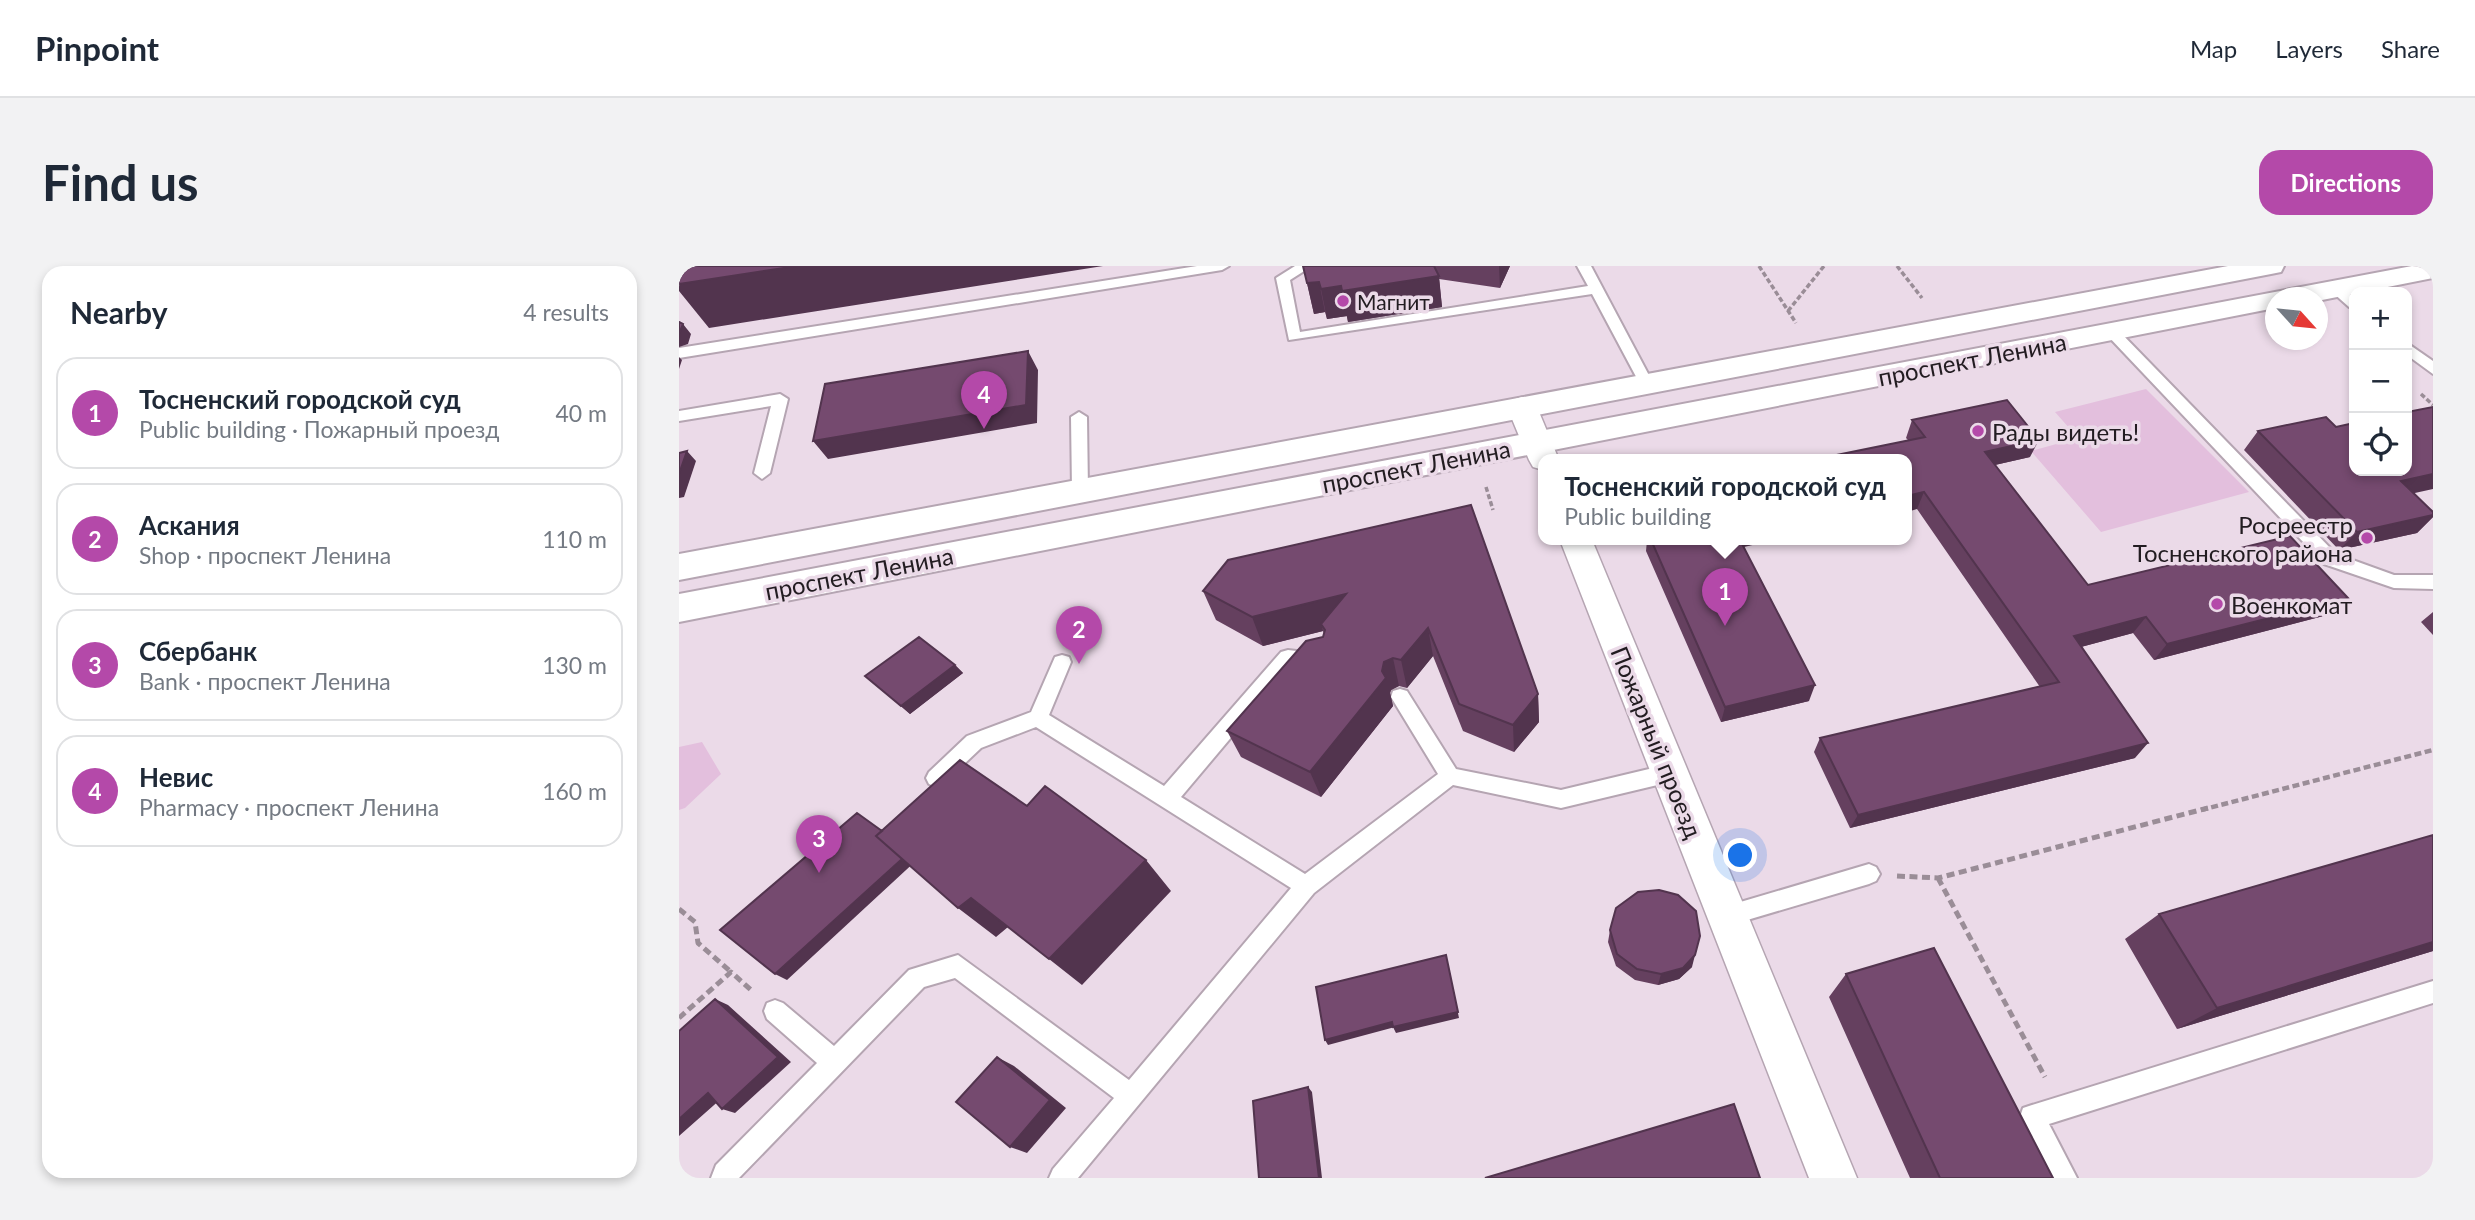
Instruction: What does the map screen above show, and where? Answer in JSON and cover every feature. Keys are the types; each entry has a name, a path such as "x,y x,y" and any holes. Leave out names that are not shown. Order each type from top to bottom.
{"main road":[{"name":"проспект Ленина","path":"679,567 2271,266"},
{"path":"2345,296 2433,270"},
{"name":"проспект Ленина","path":"679,608 1540,452 2265,302"}],"street":[{"path":"1523,407 1540,452"},
{"name":"Пожарный проезд","path":"1578,545 1833,1178"}],"lane":[{"path":"679,353 1222,266"},
{"path":"1305,266 1283,272 1294,337 1596,289"},
{"path":"1584,266 1646,383"},
{"path":"2112,332 2330,559 2377,576 2420,585 2433,582"},
{"path":"2409,350 2433,369"},
{"path":"679,416 780,399 762,473"},
{"path":"1079,417 1080,491"},
{"path":"1167,799 1287,657 1324,660"},
{"path":"936,778 975,742 1038,718 1062,662"},
{"path":"1400,697 1450,776 1561,799 1670,773"},
{"path":"1038,718 1306,886"},
{"path":"1062,1178 1306,886 1450,776"},
{"path":"1727,916 1869,874"},
{"path":"724,1178 917,978 958,966 1131,1096"},
{"path":"2064,1178 2032,1117 2433,992"},
{"path":"775,1011 834,1062"}],"path":[{"path":"1759,266 1796,323"},
{"path":"1788,311 1824,266"},
{"path":"1897,266 1923,299"},
{"path":"1485,485 1493,510"},
{"path":"1869,874 1938,878 2433,750"},
{"path":"1938,878 2061,1108"},
{"path":"679,909 695,922 698,943 775,1011"},
{"path":"679,1018 731,972"}],"shaded area":[{"path":"2146,389 2249,492 2101,532 2031,451 2078,438 2055,412"},
{"path":"702,742 721,774 685,808 679,810 679,747"}],"building":[{"path":"680,266 797,266 679,284"},
{"path":"1303,266 1434,266 1439,276 1342,291 1341,286 1321,289 1319,282 1307,283"},
{"path":"1028,351 1026,405 813,441 825,384"},
{"path":"2007,400 2039,440 1985,452 2088,585 2290,536 2348,598 2167,644 2146,617 2074,636 2148,743 1858,815 1820,738 2059,682 1924,492 1912,495 1912,454 1841,454 1925,437 1912,420"},
{"path":"2433,407 2433,474 2401,481 2433,515 2357,532 2258,431 2326,417 2336,427 2349,424 2349,476 2412,476 2412,411"},
{"path":"687,451 679,474 679,453"},
{"path":"1471,505 1538,694 1513,725 1459,704 1428,628 1401,660 1393,658 1384,662 1382,671 1386,678 1310,772 1227,731 1306,641 1323,637 1325,630 1321,624 1346,594 1252,617 1203,591 1228,560"},
{"path":"1653,545 1743,545 1815,685 1725,707"},
{"path":"919,637 955,665 901,706 865,676"},
{"path":"960,760 1027,806 1045,786 1146,860 1049,959 971,898 958,908 876,836"},
{"path":"857,813 882,831 876,836 902,859 775,974 720,930"},
{"path":"2433,835 2433,942 2217,1008 2159,914"},
{"path":"1659,890 1678,895 1696,911 1700,936 1695,955 1683,968 1661,974 1637,969 1617,954 1610,930 1616,908 1638,892"},
{"path":"1934,948 2053,1178 1940,1178 1846,974"},
{"path":"1446,955 1458,1012 1393,1027 1392,1022 1325,1040 1316,987"},
{"path":"715,999 778,1057 722,1109 708,1093 679,1119 679,1031"},
{"path":"997,1057 1050,1100 1010,1147 956,1102"},
{"path":"1308,1087 1319,1178 1259,1178 1253,1101"},
{"path":"1734,1104 1760,1178 1485,1178"}],"place":[{"name":"Магнит","path":"1343,301"},
{"name":"Невис","path":"984,429"},
{"name":"Рады видеть!","path":"1978,431"},
{"name":"Росреестр Тосненского района","path":"2367,538"},
{"name":"Военкомат","path":"2217,604"},
{"name":"Тосненский городской суд","path":"1725,626"},
{"name":"Аскания","path":"1079,664"},
{"name":"Сбербанк","path":"819,873"}]}
